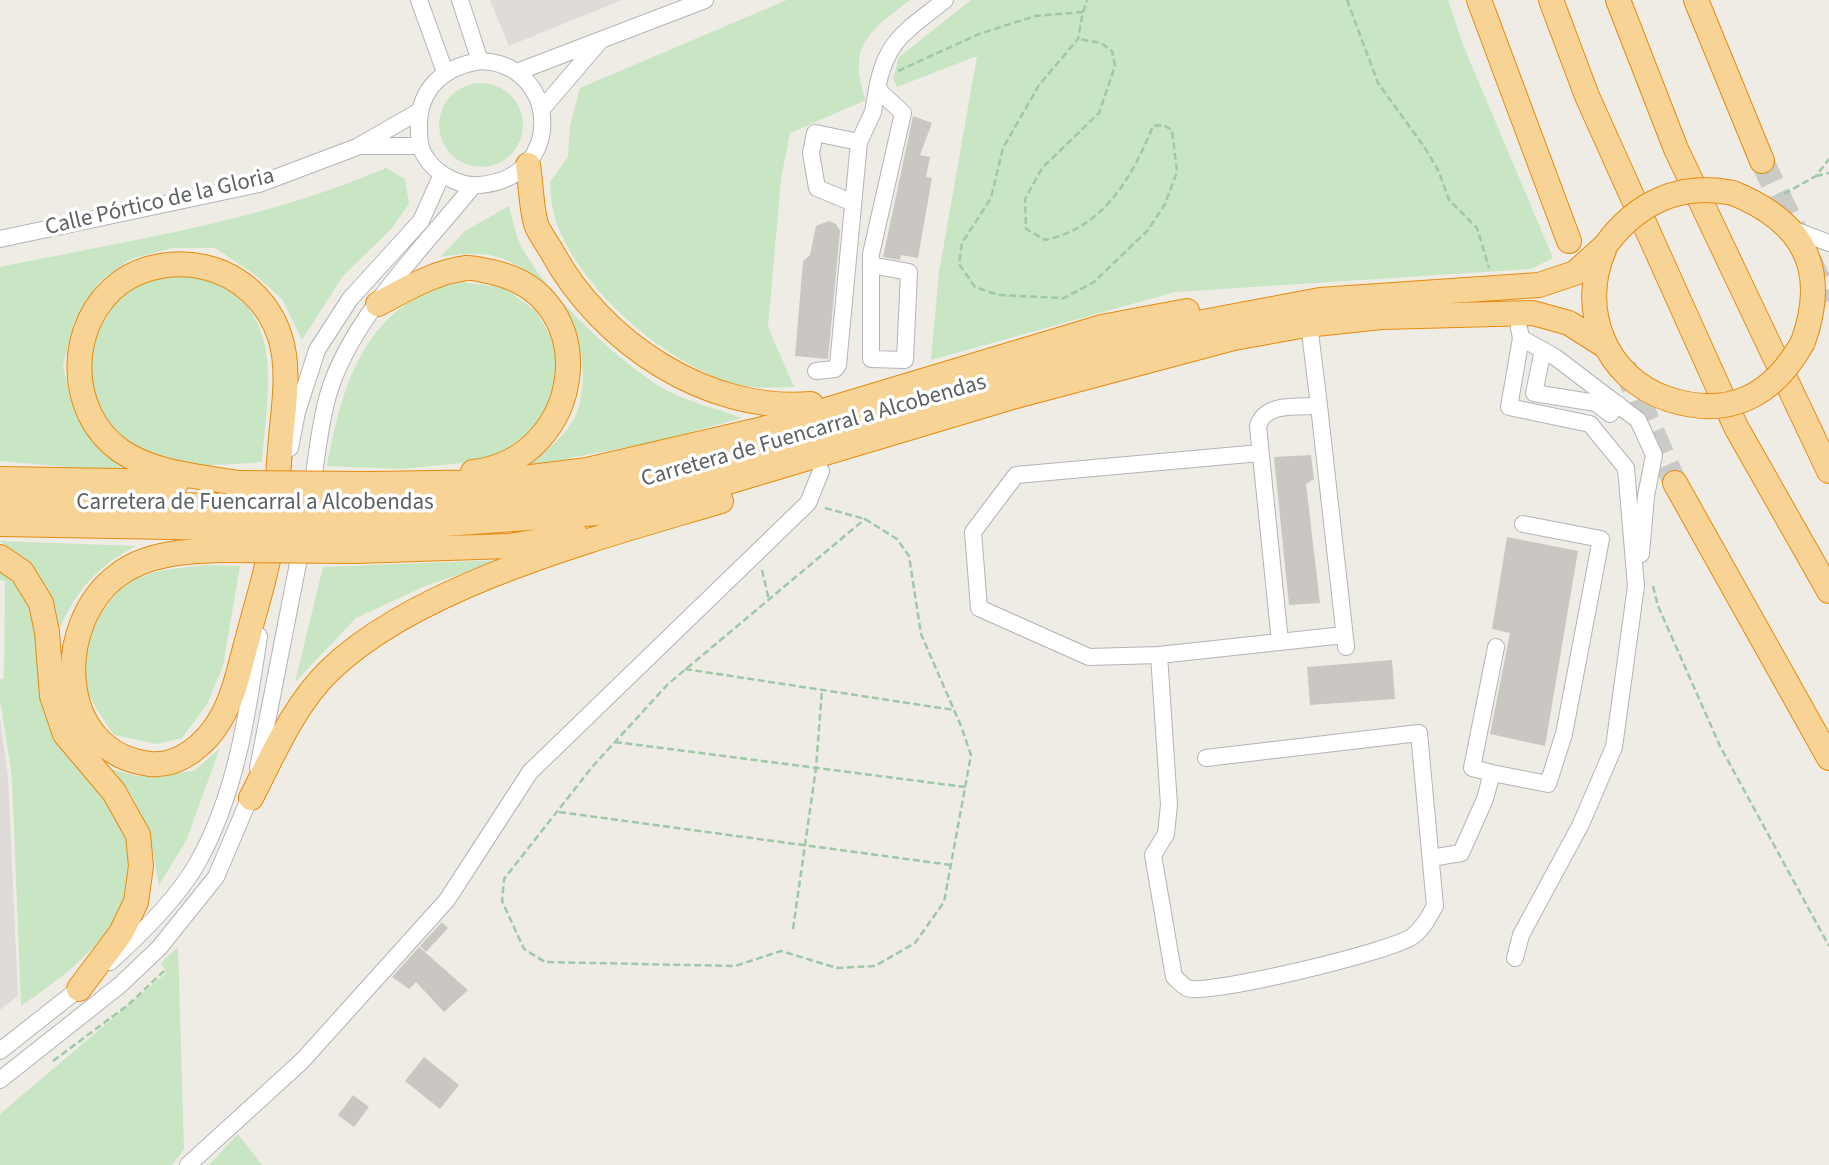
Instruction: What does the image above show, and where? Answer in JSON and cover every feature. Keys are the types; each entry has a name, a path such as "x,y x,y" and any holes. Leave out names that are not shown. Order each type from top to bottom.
{"highway":[{"path":"1479,0 1569,241"},
{"path":"1552,0 1587,96 1736,427 1829,591"},
{"path":"1618,0 1676,149 1829,471"},
{"path":"1696,0 1762,160"},
{"path":"528,165 536,224 567,280 614,332 673,373 733,397 785,406 850,401"},
{"path":"1696,189 1733,193 1754,201 1788,227 1805,254 1813,275 1815,297 1803,342 1777,380 1758,394 1736,404 1710,407 1668,399 1635,382 1605,346 1595,321 1594,280 1605,246 1633,214 1655,201 1696,189"},
{"name":"Carretera de Fuencarral a Alcobendas","path":"362,530 497,503 590,492 700,467 1198,323 1320,300 1539,285 1575,273 1605,246"},
{"path":"1805,254 1829,262"},
{"path":"186,263 216,269 246,285 266,307 280,338 286,386 272,541 234,690 220,721 199,747 173,762 152,764 123,757 92,734 77,704 70,672 82,625 96,599 117,575 149,559 188,551 229,517 158,469 120,450 91,419 78,380 80,344 97,309 120,283 149,268 186,263"},
{"path":"0,524 229,517 372,484 486,471 514,459 544,435 564,404 570,370 564,332 545,301 511,276 468,267 426,279 377,304"},
{"path":"372,484 492,482 587,470 763,429 1102,327 1243,301 1320,300"},
{"name":"Carretera de Fuencarral a Alcobendas","path":"0,502 229,517 362,530 597,513 701,490 1009,398 1234,338 1309,324 1382,317 1480,313 1519,326 1550,316 1569,323 1605,346"},
{"path":"1803,342 1829,329"},
{"path":"251,798 289,725 327,673 369,636 436,601 503,572 642,525 821,471 1009,398"},
{"path":"0,479 229,517 509,546 642,525"},
{"path":"1675,483 1829,758"},
{"path":"0,557 22,572 41,603 47,632 52,696 65,734 114,792 138,835 141,866 136,902 121,933 79,989"}],"street":[{"path":"419,0 445,72"},
{"path":"460,0 480,61"},
{"path":"517,72 705,0"},
{"path":"817,371 835,369 838,365 851,202 859,142 873,111 881,67 893,42 945,0"},
{"path":"541,110 602,38"},
{"path":"480,61 496,62 517,72 533,90 541,110 542,130 528,165 499,184 473,186 442,174 430,163 419,146 418,112 425,95 445,72 462,64 480,61"},
{"path":"871,265 909,272 905,360 871,359 871,265 902,113 878,84"},
{"name":"Calle Pórtico de la Gloria","path":"0,239 259,184 357,146 418,112"},
{"path":"851,202 817,188 811,153 815,133 859,142"},
{"name":"Calle Pórtico de la Gloria","path":"357,146 419,146"},
{"path":"0,1051 79,989 142,933 198,863 226,794 247,718 272,541 297,412 317,350 350,299 421,221 442,174"},
{"path":"0,1080 120,985 159,948 216,877 251,798 272,705 329,393 350,344 377,304 473,186"},
{"path":"1788,227 1829,243"},
{"path":"1260,453 1016,475 973,532 979,608 1089,657 1159,655 1280,642 1345,641 1309,324"},
{"path":"1514,958 1521,934 1581,824 1614,747 1644,584 1646,496 1654,455 1638,419 1543,350 1519,326"},
{"path":"1519,326 1509,407 1590,425 1626,468 1644,584"},
{"path":"1543,350 1534,393 1596,404 1610,414 1618,404"},
{"path":"1280,642 1260,453 1261,416 1269,410 1319,405"},
{"path":"188,1165 302,1061 447,900 530,772 808,503 821,471"},
{"path":"1496,648 1472,768 1548,784 1564,734 1601,539 1523,524"},
{"path":"1159,655 1169,805 1166,834 1153,855 1174,978 1187,988 1208,989 1317,967 1411,938 1426,923 1435,906 1419,733 1206,758"},
{"path":"1431,859 1461,853 1485,799 1492,773"}],"path":[{"path":"1078,39 1101,43 1112,51 1115,66 1099,113 1042,168 1030,189 1025,199 1026,229 1045,240 1066,235 1090,221 1111,202 1133,171 1153,126 1163,125 1172,130 1177,172 1165,204 1148,230 1122,259 1094,282 1064,298 998,295 975,287 959,264 962,243 992,198 1003,148 1039,85 1078,39 1087,0"},
{"path":"1347,0 1378,83 1425,148 1439,172 1449,200 1477,228 1491,274"},
{"path":"878,84 979,34 1035,16 1083,12"},
{"path":"1816,176 1829,159"},
{"path":"1784,194 1816,176 1829,173"},
{"path":"808,503 865,519 897,539 909,556 921,634 971,755 944,902 915,943 875,966 837,968 781,951 735,966 545,962 524,949 502,901 504,879 615,742 685,669 865,519"},
{"path":"757,552 769,600"},
{"path":"1644,584 1658,606 1720,746 1829,946"},
{"path":"685,669 954,710"},
{"path":"793,929 816,768 822,690"},
{"path":"615,742 965,787"},
{"path":"558,812 951,865"},
{"path":"50,1062 128,1005 164,971"}],"shaded area":[{"path":"490,0 622,0 509,46"},
{"path":"0,719 8,777 18,996 0,1010"}],"green space":[{"path":"787,0 910,0 883,21 866,41 859,66 866,100 790,133 781,179 768,327 794,387 754,387 715,377 688,364 636,328 613,306 574,258 561,234 553,208 550,182 568,157 570,125 580,88"},
{"path":"971,0 1448,0 1463,45 1553,258 1531,269 1175,292 931,360 939,272 977,56 897,87 893,79 899,57"},
{"path":"481,83 497,86 511,95 520,109 523,125 520,141 511,155 497,164 481,167 465,164 451,155 442,141 439,125 442,109 451,95 465,86"},
{"path":"386,168 405,179 409,204 392,228 343,276 302,340 282,299 254,274 215,248 172,248 131,259 99,282 74,322 63,365 70,397 83,428 126,472 0,461 0,267 147,238 245,215 293,202"},
{"path":"509,206 517,237 542,278 604,343 666,390 742,418 654,442 528,466 565,432 579,406 583,384 582,362 578,340 570,320 545,286 508,261 466,254 440,257 465,231"},
{"path":"184,274 218,285 241,301 257,321 265,346 268,373 262,462 191,465 150,457 131,446 115,431 102,412 89,370 90,348 96,327 115,300 133,288 164,277"},
{"path":"460,282 504,288 536,311 554,342 557,388 536,428 491,460 403,469 327,466 345,393 365,348 379,328 419,296"},
{"path":"0,541 136,546 111,561 90,580 74,601 60,628 49,591 27,561"},
{"path":"500,560 423,587 356,618 295,682 323,567"},
{"path":"206,565 240,566 223,666 207,704 182,738 157,744 114,735 99,713 84,681 83,661 96,624 119,591 136,579 166,570"},
{"path":"0,566 7,569 33,614 43,695 48,714 110,800 125,835 129,866 125,895 114,921 74,966 21,1006 12,777 0,700 0,680 4,678 5,581 0,580"},
{"path":"220,748 186,841 159,885 145,823 112,769 136,776 194,771"},
{"path":"178,947 184,1149 172,1165 0,1165 0,1114 166,973 161,963"},
{"path":"238,1134 262,1165 209,1165"}],"building":[{"path":"913,116 932,123 920,155 930,157 926,177 932,178 918,258 901,255 900,260 883,257"},
{"path":"829,221 836,224 840,231 828,359 795,356 803,261 810,255 816,226"},
{"path":"1311,455 1314,479 1306,484 1320,603 1289,605 1274,457"},
{"path":"1507,537 1578,551 1545,746 1490,734 1510,633 1492,629"},
{"path":"1392,660 1395,699 1310,705 1307,667"},
{"path":"442,922 448,928 426,952 420,946"},
{"path":"419,947 468,990 444,1012 416,982 409,989 392,977"},
{"path":"424,1057 459,1085 440,1109 405,1081"},
{"path":"353,1095 369,1107 354,1127 338,1115"}],"tunnel":[{"path":"1762,161 1829,301"},
{"path":"1624,366 1675,483"}]}
